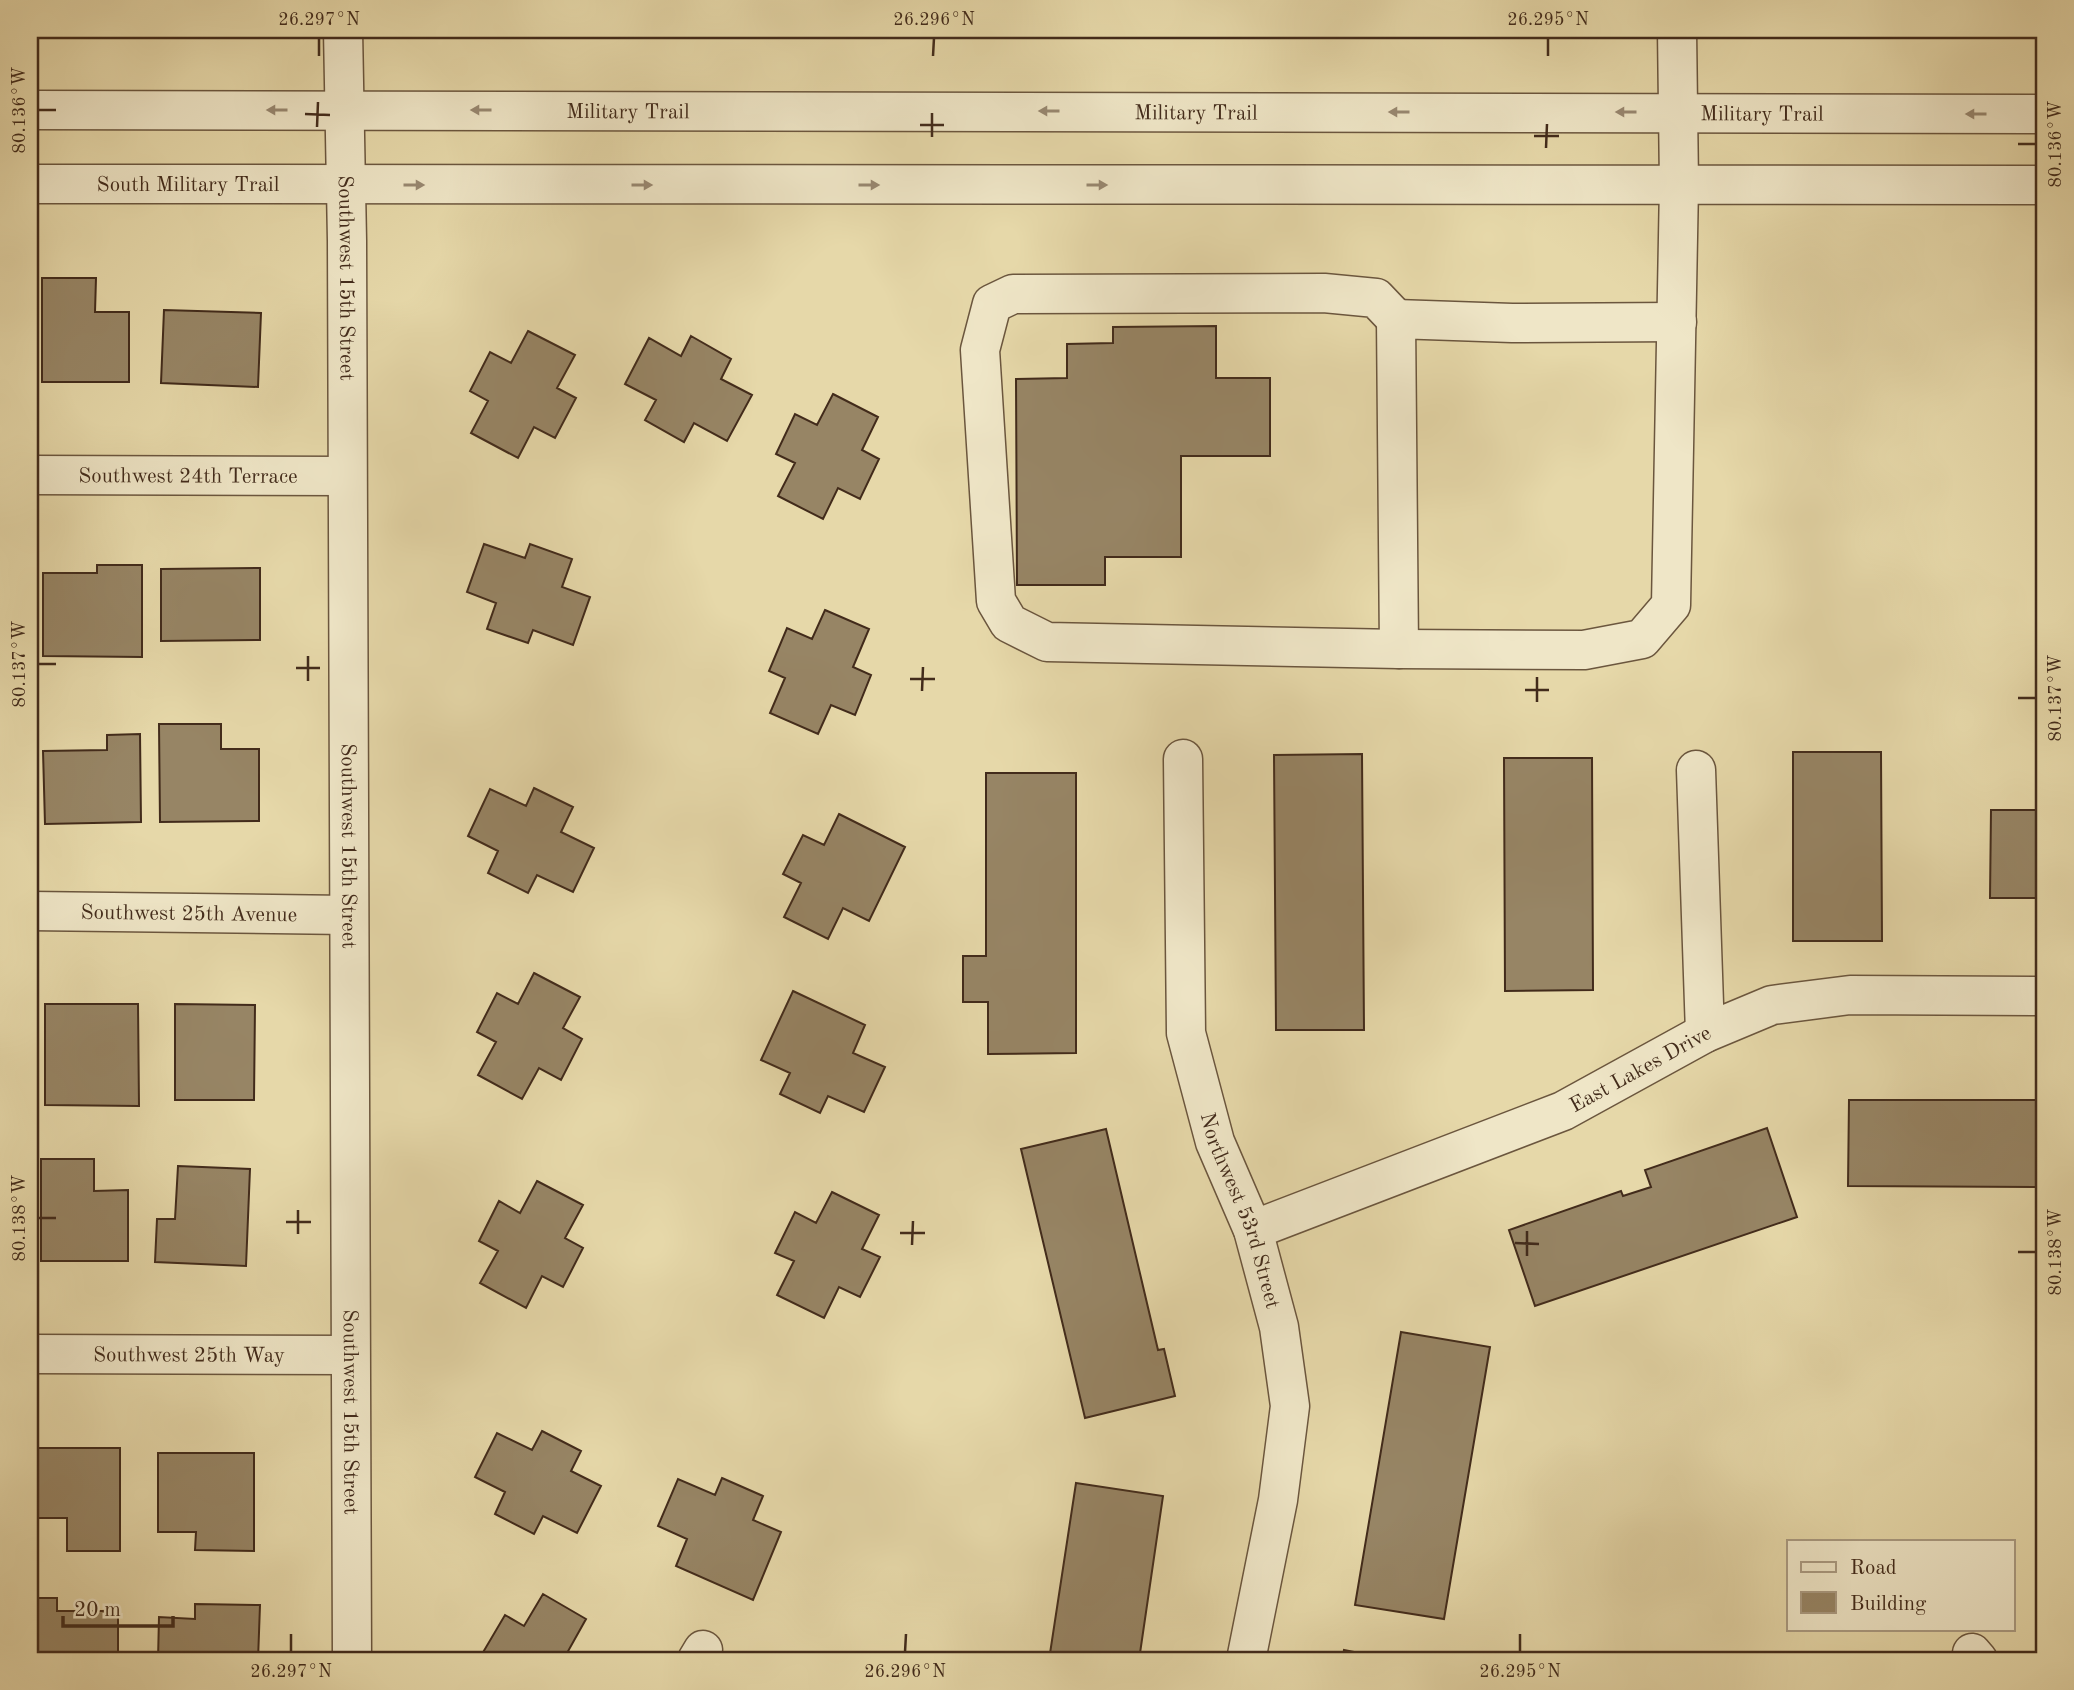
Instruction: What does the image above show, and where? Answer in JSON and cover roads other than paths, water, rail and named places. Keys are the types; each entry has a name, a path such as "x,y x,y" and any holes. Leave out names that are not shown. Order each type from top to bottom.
{"street":[{"name":"Southwest 15th Street","path":"344,30 352,1660"},
{"path":"1399,649 1396,319 1376,298 1324,293 1013,294 992,304 980,350 996,601 1009,623 1047,642 1399,649 1584,650 1642,639 1671,605 1679,185 1676,30"},
{"path":"30,110 345,110"},
{"name":"Military Trail","path":"345,110 2044,114"},
{"name":"South Military Trail","path":"30,184 346,185"},
{"path":"346,185 2044,185"},
{"path":"1396,319 1513,323 1677,321"},
{"name":"Southwest 24th Terrace","path":"30,475 347,476"},
{"name":"Northwest 53rd Street","path":"1183,760 1186,1033 1215,1142 1253,1230 1279,1327 1290,1406 1278,1500 1246,1660"},
{"path":"1696,770 1705,1033"},
{"name":"Southwest 25th Avenue","path":"30,911 348,915"},
{"name":"East Lakes Drive","path":"1253,1230 1563,1111 1705,1033 1772,1005 1850,995 2044,996"},
{"name":"Southwest 25th Way","path":"30,1354 349,1355"}]}
